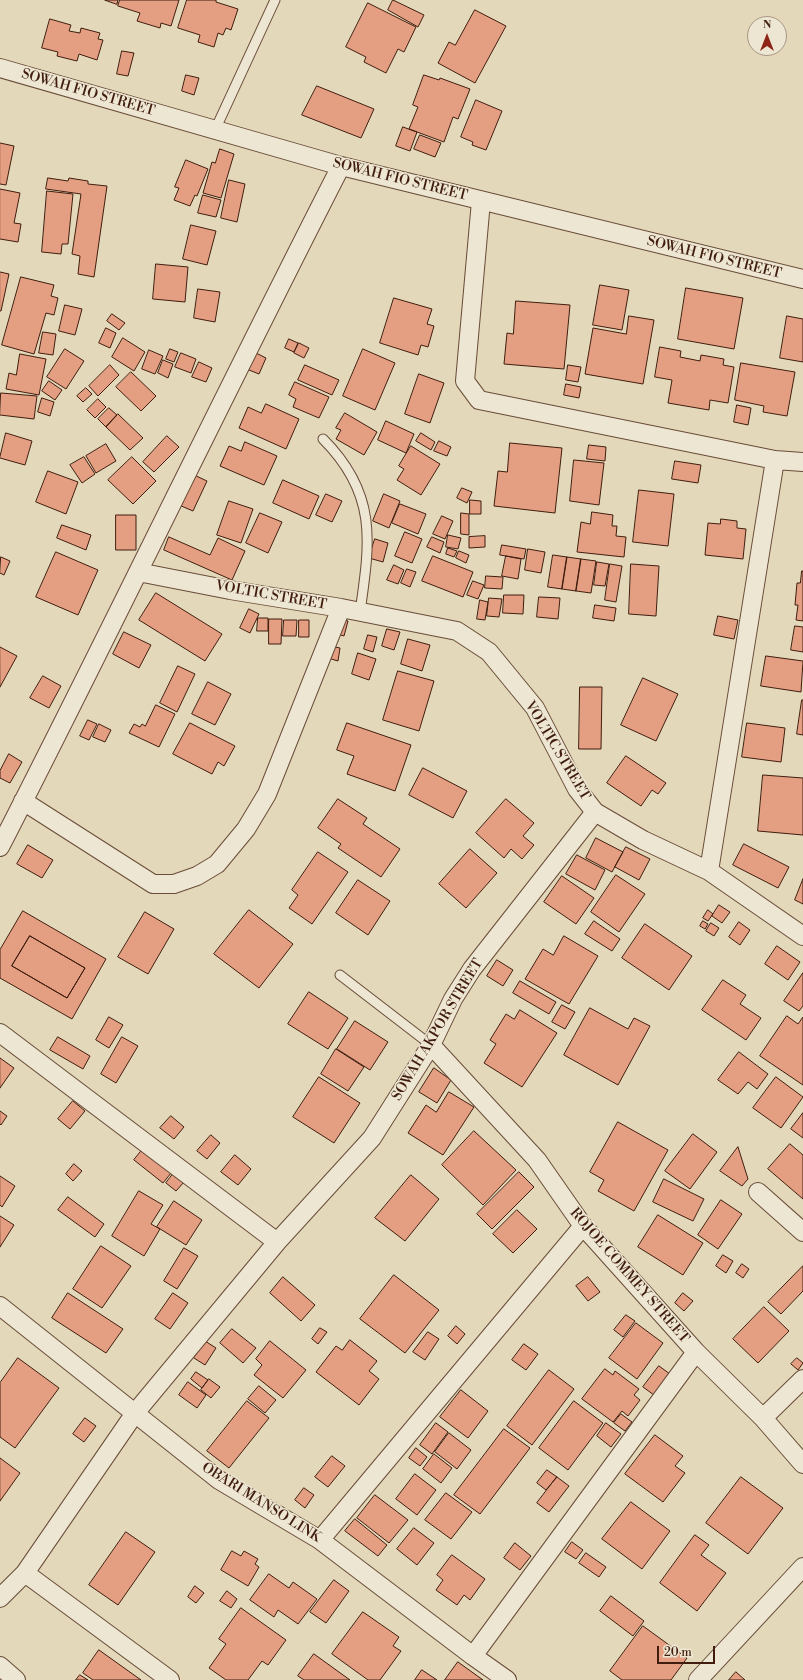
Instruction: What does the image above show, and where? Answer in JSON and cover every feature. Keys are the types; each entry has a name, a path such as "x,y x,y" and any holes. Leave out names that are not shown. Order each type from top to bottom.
{"street":[{"name":"SOWAH FIO STREET","path":"0,68 341,166 803,279"},
{"path":"0,846 138,572 231,381 341,166"},
{"path":"481,201 465,381 479,400 775,460 803,462"},
{"path":"709,871 775,460"},
{"name":"VOLTIC STREET","path":"138,572 230,590 341,608 457,631 490,652 535,708 577,789 595,812 644,840 709,871 803,936"},
{"path":"23,801 153,884 174,884 197,876 217,864 246,829 267,794 341,608"},
{"name":"SOWAH AKPOR STREET","path":"0,1598 25,1573 135,1413 277,1242 372,1138 431,1045 453,999 472,969 595,812"},
{"path":"0,1033 277,1242"},
{"name":"ROJOE COMMEY STREET","path":"431,1045 537,1160 583,1226 696,1352 763,1418 803,1464"},
{"path":"758,1192 803,1232"},
{"path":"320,1540 583,1226"},
{"name":"OBARI MANSO LINK","path":"0,1306 219,1480 320,1540 507,1680"},
{"path":"473,1656 696,1352"},
{"path":"763,1418 803,1379"},
{"path":"698,1680 803,1567"},
{"path":"25,1573 170,1680"},
{"path":"0,1666 16,1680"}],"lane":[{"path":"215,130 275,0"},
{"path":"323,439 339,455 358,488 366,513 368,554 360,612"},
{"path":"340,975 431,1045"}],"building":[{"path":"105,0 118,0 117,4"},
{"path":"120,0 179,0 171,26 161,23 160,28 137,21 140,13 118,6"},
{"path":"187,0 216,0 216,2 238,9 231,30 226,28 223,35 218,33 214,47 198,42 200,35 178,28"},
{"path":"393,0 424,15 418,27 388,10"},
{"path":"368,3 416,27 404,52 398,49 386,73 364,62 366,57 346,47"},
{"path":"475,10 506,26 475,83 438,63 449,42 455,45"},
{"path":"50,19 71,25 69,31 80,33 81,28 100,33 98,39 103,40 97,60 79,54 77,61 57,56 58,52 42,48"},
{"path":"122,51 134,53 128,76 117,74"},
{"path":"186,75 199,78 194,95 182,91"},
{"path":"424,75 439,80 440,78 470,89 458,119 453,117 444,142 409,129 418,107 413,105"},
{"path":"317,86 374,109 361,138 302,115"},
{"path":"476,100 502,111 486,150 472,145 473,142 461,137"},
{"path":"403,127 417,132 410,151 396,146"},
{"path":"420,135 441,143 435,157 414,149"},
{"path":"0,143 14,146 6,185 0,184"},
{"path":"220,149 234,154 221,198 203,193 212,162 215,163"},
{"path":"186,160 208,169 197,196 195,195 190,206 174,200 179,188 175,187"},
{"path":"48,178 68,181 69,178 88,181 88,184 107,186 94,277 78,274 80,256 72,254 81,194 46,189"},
{"path":"229,180 245,184 237,222 221,218"},
{"path":"0,189 20,193 14,223 21,224 18,242 0,239"},
{"path":"47,191 73,194 68,244 62,244 61,254 42,252"},
{"path":"203,195 221,200 216,217 198,213"},
{"path":"191,225 216,231 207,265 183,259"},
{"path":"156,264 188,267 185,302 153,299"},
{"path":"0,272 9,274 1,311 0,311"},
{"path":"21,277 54,285 51,296 58,298 54,315 46,313 34,354 2,345"},
{"path":"600,285 629,290 622,330 593,325"},
{"path":"686,288 743,298 734,349 678,339"},
{"path":"198,289 220,292 215,322 194,318"},
{"path":"394,298 432,309 427,324 434,326 428,347 421,345 418,355 380,343"},
{"path":"516,301 570,305 564,369 504,364 507,333 513,334"},
{"path":"65,305 82,309 75,335 59,331"},
{"path":"112,314 125,323 119,330 107,321"},
{"path":"629,316 654,320 643,384 585,374 593,328 626,334"},
{"path":"787,316 803,319 803,362 780,358"},
{"path":"106,328 116,333 110,348 99,343"},
{"path":"43,332 56,334 53,355 39,353"},
{"path":"123,338 145,352 134,371 112,357"},
{"path":"289,339 298,343 294,352 285,348"},
{"path":"299,343 309,348 304,358 294,353"},
{"path":"660,347 681,351 680,357 700,361 701,355 724,359 723,365 734,367 728,403 710,400 709,410 668,403 672,380 655,377"},
{"path":"65,349 84,361 66,389 47,377"},
{"path":"170,349 178,352 174,362 166,359"},
{"path":"363,349 395,363 375,410 343,396"},
{"path":"149,350 163,356 155,374 142,369"},
{"path":"181,353 196,359 191,373 175,367"},
{"path":"256,353 266,358 259,374 249,370"},
{"path":"20,354 46,359 39,395 6,389 9,373 16,375"},
{"path":"163,360 173,364 168,378 158,373"},
{"path":"199,362 212,368 206,382 192,377"},
{"path":"741,363 795,372 787,416 763,412 764,406 735,400"},
{"path":"110,365 119,375 98,396 89,386"},
{"path":"305,365 339,380 332,395 298,380"},
{"path":"568,365 581,367 578,382 566,380"},
{"path":"131,372 156,396 141,411 116,387"},
{"path":"419,374 444,383 430,423 405,414"},
{"path":"49,381 62,390 55,400 42,391"},
{"path":"295,382 329,397 319,418 293,407 296,399 289,395"},
{"path":"566,384 581,387 579,398 564,395"},
{"path":"86,388 92,394 83,402 77,396"},
{"path":"1,393 37,396 34,419 0,415"},
{"path":"42,398 54,402 50,416 38,412"},
{"path":"98,399 106,407 95,418 87,410"},
{"path":"266,404 299,419 286,449 239,428 248,407 261,413"},
{"path":"737,405 751,408 748,425 734,422"},
{"path":"109,408 117,415 106,427 98,419"},
{"path":"345,413 377,432 364,455 336,439 341,430 336,428"},
{"path":"118,414 143,438 130,450 106,427"},
{"path":"386,421 414,434 406,453 378,440"},
{"path":"6,433 32,441 25,465 0,458"},
{"path":"421,433 435,442 431,450 416,441"},
{"path":"167,436 179,447 154,472 143,462"},
{"path":"439,441 451,447 447,456 434,451"},
{"path":"245,442 277,456 264,485 220,466 229,446 241,451"},
{"path":"510,443 562,448 555,513 494,506 498,471 507,472"},
{"path":"106,444 116,461 96,473 86,456"},
{"path":"589,445 606,447 605,461 587,459"},
{"path":"411,446 440,464 421,495 397,480 404,469 399,466"},
{"path":"84,457 95,474 82,483 70,465"},
{"path":"132,457 156,481 133,504 108,480"},
{"path":"574,460 604,463 599,505 570,501"},
{"path":"675,461 701,465 698,483 672,479"},
{"path":"48,471 78,482 66,514 36,502"},
{"path":"192,474 207,481 193,511 179,505"},
{"path":"283,480 319,496 309,519 273,503"},
{"path":"462,488 472,492 467,503 457,498"},
{"path":"639,490 674,494 668,546 633,542"},
{"path":"326,494 342,501 332,522 316,515"},
{"path":"384,494 400,501 389,528 373,521"},
{"path":"470,500 481,501 481,514 470,514"},
{"path":"229,501 253,509 241,543 217,535"},
{"path":"400,504 426,514 418,534 392,523"},
{"path":"592,512 613,515 612,526 617,526 616,536 626,537 624,557 577,552 581,522 590,524"},
{"path":"260,513 282,522 268,553 246,543"},
{"path":"461,513 469,514 469,535 461,534"},
{"path":"116,515 136,515 136,550 116,550"},
{"path":"442,516 453,521 445,539 433,534"},
{"path":"721,519 737,521 737,528 746,529 743,559 705,555 708,523 720,524"},
{"path":"62,525 91,535 86,550 57,538"},
{"path":"405,532 422,539 412,563 395,556"},
{"path":"448,535 461,538 458,549 446,547"},
{"path":"485,536 485,547 469,548 469,537"},
{"path":"169,537 210,555 218,538 245,551 232,580 164,550"},
{"path":"432,537 444,542 440,553 427,547"},
{"path":"375,539 388,543 383,562 369,558"},
{"path":"502,545 526,549 524,559 500,555"},
{"path":"448,548 457,551 454,557 446,554"},
{"path":"528,549 545,552 541,573 525,570"},
{"path":"459,551 469,555 466,563 456,558"},
{"path":"56,552 98,570 78,615 36,597"},
{"path":"553,555 567,557 562,589 548,587"},
{"path":"433,556 473,572 463,597 422,581"},
{"path":"506,556 521,559 518,579 502,576"},
{"path":"1,557 10,561 4,575 0,573"},
{"path":"567,557 581,559 576,591 562,589"},
{"path":"581,559 596,561 591,593 576,591"},
{"path":"597,562 609,564 605,586 594,585"},
{"path":"610,564 622,566 616,602 605,600"},
{"path":"631,564 659,566 656,616 629,614"},
{"path":"394,565 404,570 398,584 387,580"},
{"path":"407,569 416,572 410,587 401,583"},
{"path":"802,571 803,621 796,620 798,605 795,605 797,583 800,583"},
{"path":"486,576 503,577 502,589 485,588"},
{"path":"473,581 484,585 478,599 467,595"},
{"path":"156,593 222,634 205,661 139,620"},
{"path":"504,595 524,595 523,614 503,613"},
{"path":"539,597 560,598 558,619 537,617"},
{"path":"489,598 502,599 499,617 487,616"},
{"path":"480,600 488,602 485,620 477,619"},
{"path":"595,605 616,608 614,621 593,618"},
{"path":"249,609 259,614 250,633 240,628"},
{"path":"718,616 738,620 734,639 714,635"},
{"path":"258,618 268,618 268,631 257,631"},
{"path":"340,618 348,621 344,636 335,633"},
{"path":"269,619 282,619 281,644 269,644"},
{"path":"284,620 297,620 296,636 283,636"},
{"path":"299,620 309,620 309,637 299,637"},
{"path":"795,626 803,627 803,652 791,650"},
{"path":"387,629 400,632 394,650 382,646"},
{"path":"124,632 151,645 139,668 113,654"},
{"path":"368,635 377,637 373,652 364,649"},
{"path":"408,639 430,645 422,671 401,664"},
{"path":"330,646 340,648 338,661 328,658"},
{"path":"0,647 17,656 0,687"},
{"path":"358,653 376,659 369,680 352,674"},
{"path":"766,656 803,661 801,692 761,686"},
{"path":"178,666 195,674 177,712 160,703"},
{"path":"398,671 434,681 419,731 383,720"},
{"path":"43,676 61,686 49,708 30,698"},
{"path":"643,678 678,694 656,741 621,725"},
{"path":"208,682 231,694 215,725 192,714"},
{"path":"580,687 602,687 601,749 579,749"},
{"path":"803,700 803,735 797,734"},
{"path":"156,705 175,714 159,747 129,733 134,724 140,727 142,724 145,726"},
{"path":"88,720 97,724 89,740 80,736"},
{"path":"190,723 235,746 224,766 218,762 212,774 173,754"},
{"path":"347,723 411,745 395,791 347,774 354,756 337,750"},
{"path":"747,723 785,728 781,762 742,757"},
{"path":"99,724 111,730 105,742 93,737"},
{"path":"9,754 22,762 10,783 0,778 0,771"},
{"path":"626,756 666,783 658,794 652,790 641,806 607,783"},
{"path":"423,768 467,791 453,818 409,795"},
{"path":"763,775 803,778 803,835 758,831"},
{"path":"338,799 367,818 363,824 400,849 381,877 338,848 341,844 318,828"},
{"path":"506,799 534,823 523,836 534,845 522,859 511,849 504,858 476,833"},
{"path":"596,838 623,852 612,872 586,858"},
{"path":"744,844 789,867 778,888 733,865"},
{"path":"28,845 53,860 42,878 17,864"},
{"path":"626,847 650,859 639,880 615,867"},
{"path":"470,849 497,873 466,908 439,884"},
{"path":"318,852 348,872 312,924 289,908 298,895 292,890"},
{"path":"577,855 605,870 595,890 566,874"},
{"path":"616,875 645,894 619,932 591,912"},
{"path":"562,876 594,898 576,924 544,902"},
{"path":"803,879 803,904 795,900"},
{"path":"358,880 390,901 368,935 336,913"},
{"path":"719,905 730,912 722,923 712,916"},
{"path":"249,910 293,944 259,988 214,954"},
{"path":"708,910 713,914 708,921 703,918"},
{"path":"23,911 106,959 72,1019 0,978 0,950","holes":["30,936 85,968 67,998 12,966"]},
{"path":"145,912 174,929 148,974 118,957"},
{"path":"594,921 620,939 612,951 585,934"},
{"path":"703,921 708,924 705,929 700,926"},
{"path":"739,922 750,930 740,945 729,937"},
{"path":"711,923 719,928 714,936 706,931"},
{"path":"645,924 692,956 669,990 622,958"},
{"path":"30,936 85,968 67,998 12,966"},
{"path":"564,936 598,956 569,1004 525,979 543,949 553,955"},
{"path":"777,946 800,962 788,980 765,964"},
{"path":"497,960 513,970 503,986 487,976"},
{"path":"803,973 803,1006 799,1011 784,1001"},
{"path":"723,980 746,995 740,1004 761,1018 746,1040 702,1010"},
{"path":"520,981 556,1002 549,1014 513,993"},
{"path":"309,992 348,1018 328,1049 288,1024"},
{"path":"562,1005 575,1012 565,1029 552,1022"},
{"path":"590,1008 628,1029 634,1018 650,1026 618,1085 564,1055"},
{"path":"520,1010 557,1033 522,1087 484,1063 496,1044 490,1040 506,1014 514,1019"},
{"path":"787,1016 798,1024 803,1017 803,1085 760,1056"},
{"path":"109,1017 123,1025 109,1048 96,1040"},
{"path":"355,1021 388,1042 370,1070 337,1049"},
{"path":"58,1037 90,1056 83,1069 50,1050"},
{"path":"122,1037 138,1046 116,1083 101,1074"},
{"path":"336,1049 364,1067 348,1091 321,1074"},
{"path":"739,1052 768,1074 757,1089 748,1082 738,1094 718,1080"},
{"path":"0,1058 14,1068 0,1088"},
{"path":"434,1068 451,1080 437,1103 419,1092"},
{"path":"319,1077 360,1103 334,1143 293,1117"},
{"path":"776,1077 803,1097 781,1128 753,1108"},
{"path":"449,1092 474,1107 443,1155 408,1133 426,1105 436,1112"},
{"path":"73,1101 85,1111 70,1129 58,1119"},
{"path":"0,1111 7,1116 1,1125 0,1124"},
{"path":"803,1113 803,1138 791,1129"},
{"path":"171,1116 184,1127 174,1139 160,1128"},
{"path":"618,1122 668,1150 634,1211 598,1191 604,1180 590,1172"},
{"path":"474,1131 516,1170 483,1205 442,1165"},
{"path":"693,1134 717,1152 690,1189 665,1171"},
{"path":"211,1135 220,1143 207,1159 197,1151"},
{"path":"790,1144 803,1155 803,1199 768,1169"},
{"path":"738,1147 748,1179 742,1186 720,1171"},
{"path":"143,1149 171,1173 163,1183 134,1160"},
{"path":"235,1155 251,1169 238,1185 221,1172"},
{"path":"74,1164 82,1171 73,1181 66,1174"},
{"path":"519,1172 534,1187 492,1229 477,1214"},
{"path":"173,1174 184,1182 176,1191 166,1183"},
{"path":"411,1175 439,1199 405,1241 375,1218"},
{"path":"0,1176 15,1186 2,1207 0,1205"},
{"path":"664,1179 704,1199 693,1221 653,1202"},
{"path":"139,1191 163,1205 151,1224 160,1229 144,1256 112,1236"},
{"path":"68,1197 104,1224 95,1237 58,1210"},
{"path":"721,1200 742,1214 718,1249 698,1235"},
{"path":"174,1201 202,1220 186,1245 157,1227"},
{"path":"517,1210 537,1229 513,1253 493,1234"},
{"path":"658,1215 703,1243 683,1275 638,1247"},
{"path":"0,1216 14,1225 0,1247"},
{"path":"101,1246 131,1266 102,1308 73,1289"},
{"path":"184,1248 198,1256 177,1289 164,1281"},
{"path":"723,1255 733,1261 726,1273 716,1266"},
{"path":"742,1264 749,1269 743,1278 736,1273"},
{"path":"803,1266 803,1291 781,1314 768,1302"},
{"path":"394,1275 439,1310 405,1353 360,1319"},
{"path":"283,1277 315,1305 301,1321 270,1293"},
{"path":"588,1277 600,1292 588,1301 576,1286"},
{"path":"68,1293 123,1329 106,1353 52,1318"},
{"path":"173,1293 188,1303 170,1329 155,1319"},
{"path":"683,1293 693,1301 684,1311 675,1303"},
{"path":"764,1307 789,1331 758,1363 733,1339"},
{"path":"626,1315 635,1321 623,1337 614,1330"},
{"path":"636,1323 663,1343 637,1379 609,1358"},
{"path":"456,1326 465,1334 457,1344 448,1336"},
{"path":"320,1328 327,1332 318,1344 312,1339"},
{"path":"232,1329 256,1348 243,1363 220,1343"},
{"path":"428,1332 439,1339 425,1360 413,1352"},
{"path":"350,1340 377,1361 369,1371 379,1379 359,1405 316,1372 336,1346 342,1350"},
{"path":"205,1341 216,1348 205,1365 194,1358"},
{"path":"270,1341 306,1370 283,1398 254,1375 262,1365 256,1359"},
{"path":"524,1344 538,1354 526,1370 512,1360"},
{"path":"18,1358 59,1388 15,1448 0,1437 0,1383"},
{"path":"797,1358 803,1363 798,1370 791,1364"},
{"path":"659,1366 670,1374 654,1395 643,1387"},
{"path":"605,1369 613,1375 615,1371 639,1389 634,1395 640,1400 628,1416 622,1411 613,1422 582,1399"},
{"path":"549,1370 574,1389 532,1445 507,1426"},
{"path":"196,1372 208,1380 202,1388 191,1379"},
{"path":"209,1379 220,1387 211,1398 201,1390"},
{"path":"188,1382 206,1395 197,1408 179,1395"},
{"path":"259,1386 276,1400 265,1413 248,1399"},
{"path":"461,1390 488,1411 468,1438 440,1417"},
{"path":"247,1401 269,1418 229,1468 207,1451"},
{"path":"574,1401 603,1423 568,1470 539,1448"},
{"path":"621,1414 632,1422 625,1431 614,1423"},
{"path":"85,1418 96,1426 84,1442 73,1434"},
{"path":"436,1423 448,1432 432,1454 420,1445"},
{"path":"606,1423 621,1434 611,1447 597,1436"},
{"path":"504,1429 530,1448 480,1514 454,1495"},
{"path":"449,1433 471,1450 457,1469 435,1452"},
{"path":"655,1435 683,1456 675,1466 685,1473 663,1502 625,1474"},
{"path":"416,1448 427,1457 420,1466 409,1458"},
{"path":"434,1454 452,1468 441,1483 423,1469"},
{"path":"332,1456 345,1466 328,1487 315,1477"},
{"path":"0,1458 20,1473 0,1501"},
{"path":"547,1470 557,1477 546,1490 537,1483"},
{"path":"415,1474 436,1490 417,1515 396,1499"},
{"path":"557,1477 569,1486 549,1512 537,1503"},
{"path":"741,1477 783,1508 748,1554 706,1523"},
{"path":"304,1488 314,1495 305,1508 295,1500"},
{"path":"446,1493 472,1512 451,1539 425,1520"},
{"path":"375,1495 408,1520 389,1543 357,1518"},
{"path":"631,1502 670,1531 642,1569 602,1539"},
{"path":"355,1519 387,1545 378,1556 345,1531"},
{"path":"414,1528 434,1543 417,1565 397,1549"},
{"path":"126,1532 155,1552 118,1605 89,1585"},
{"path":"695,1535 709,1545 701,1555 726,1573 697,1611 660,1583"},
{"path":"572,1542 583,1550 576,1559 565,1552"},
{"path":"515,1543 531,1556 520,1570 504,1558"},
{"path":"232,1551 241,1556 244,1551 258,1559 255,1564 259,1567 248,1586 221,1570"},
{"path":"586,1553 606,1567 599,1577 579,1563"},
{"path":"452,1555 485,1579 470,1600 464,1595 457,1605 436,1590 443,1580 437,1575"},
{"path":"269,1574 289,1588 293,1582 317,1599 298,1624 278,1610 274,1617 250,1600"},
{"path":"334,1580 349,1591 326,1623 310,1612"},
{"path":"195,1586 204,1593 196,1603 188,1597"},
{"path":"227,1591 237,1599 231,1608 220,1601"},
{"path":"611,1596 644,1621 633,1636 600,1611"},
{"path":"241,1608 286,1640 268,1665 262,1661 248,1680 226,1680 209,1668 226,1644 219,1639"},
{"path":"363,1612 399,1637 393,1646 401,1651 380,1680 368,1680 332,1654"},
{"path":"643,1626 687,1658 671,1680 622,1680 610,1671"},
{"path":"99,1650 141,1680 93,1680 83,1673"},
{"path":"314,1654 350,1680 304,1680 298,1676"},
{"path":"458,1662 483,1680 445,1680"},
{"path":"422,1670 437,1680 415,1680"},
{"path":"736,1672 745,1680 729,1680"},
{"path":"80,1675 88,1680 76,1680"}]}
